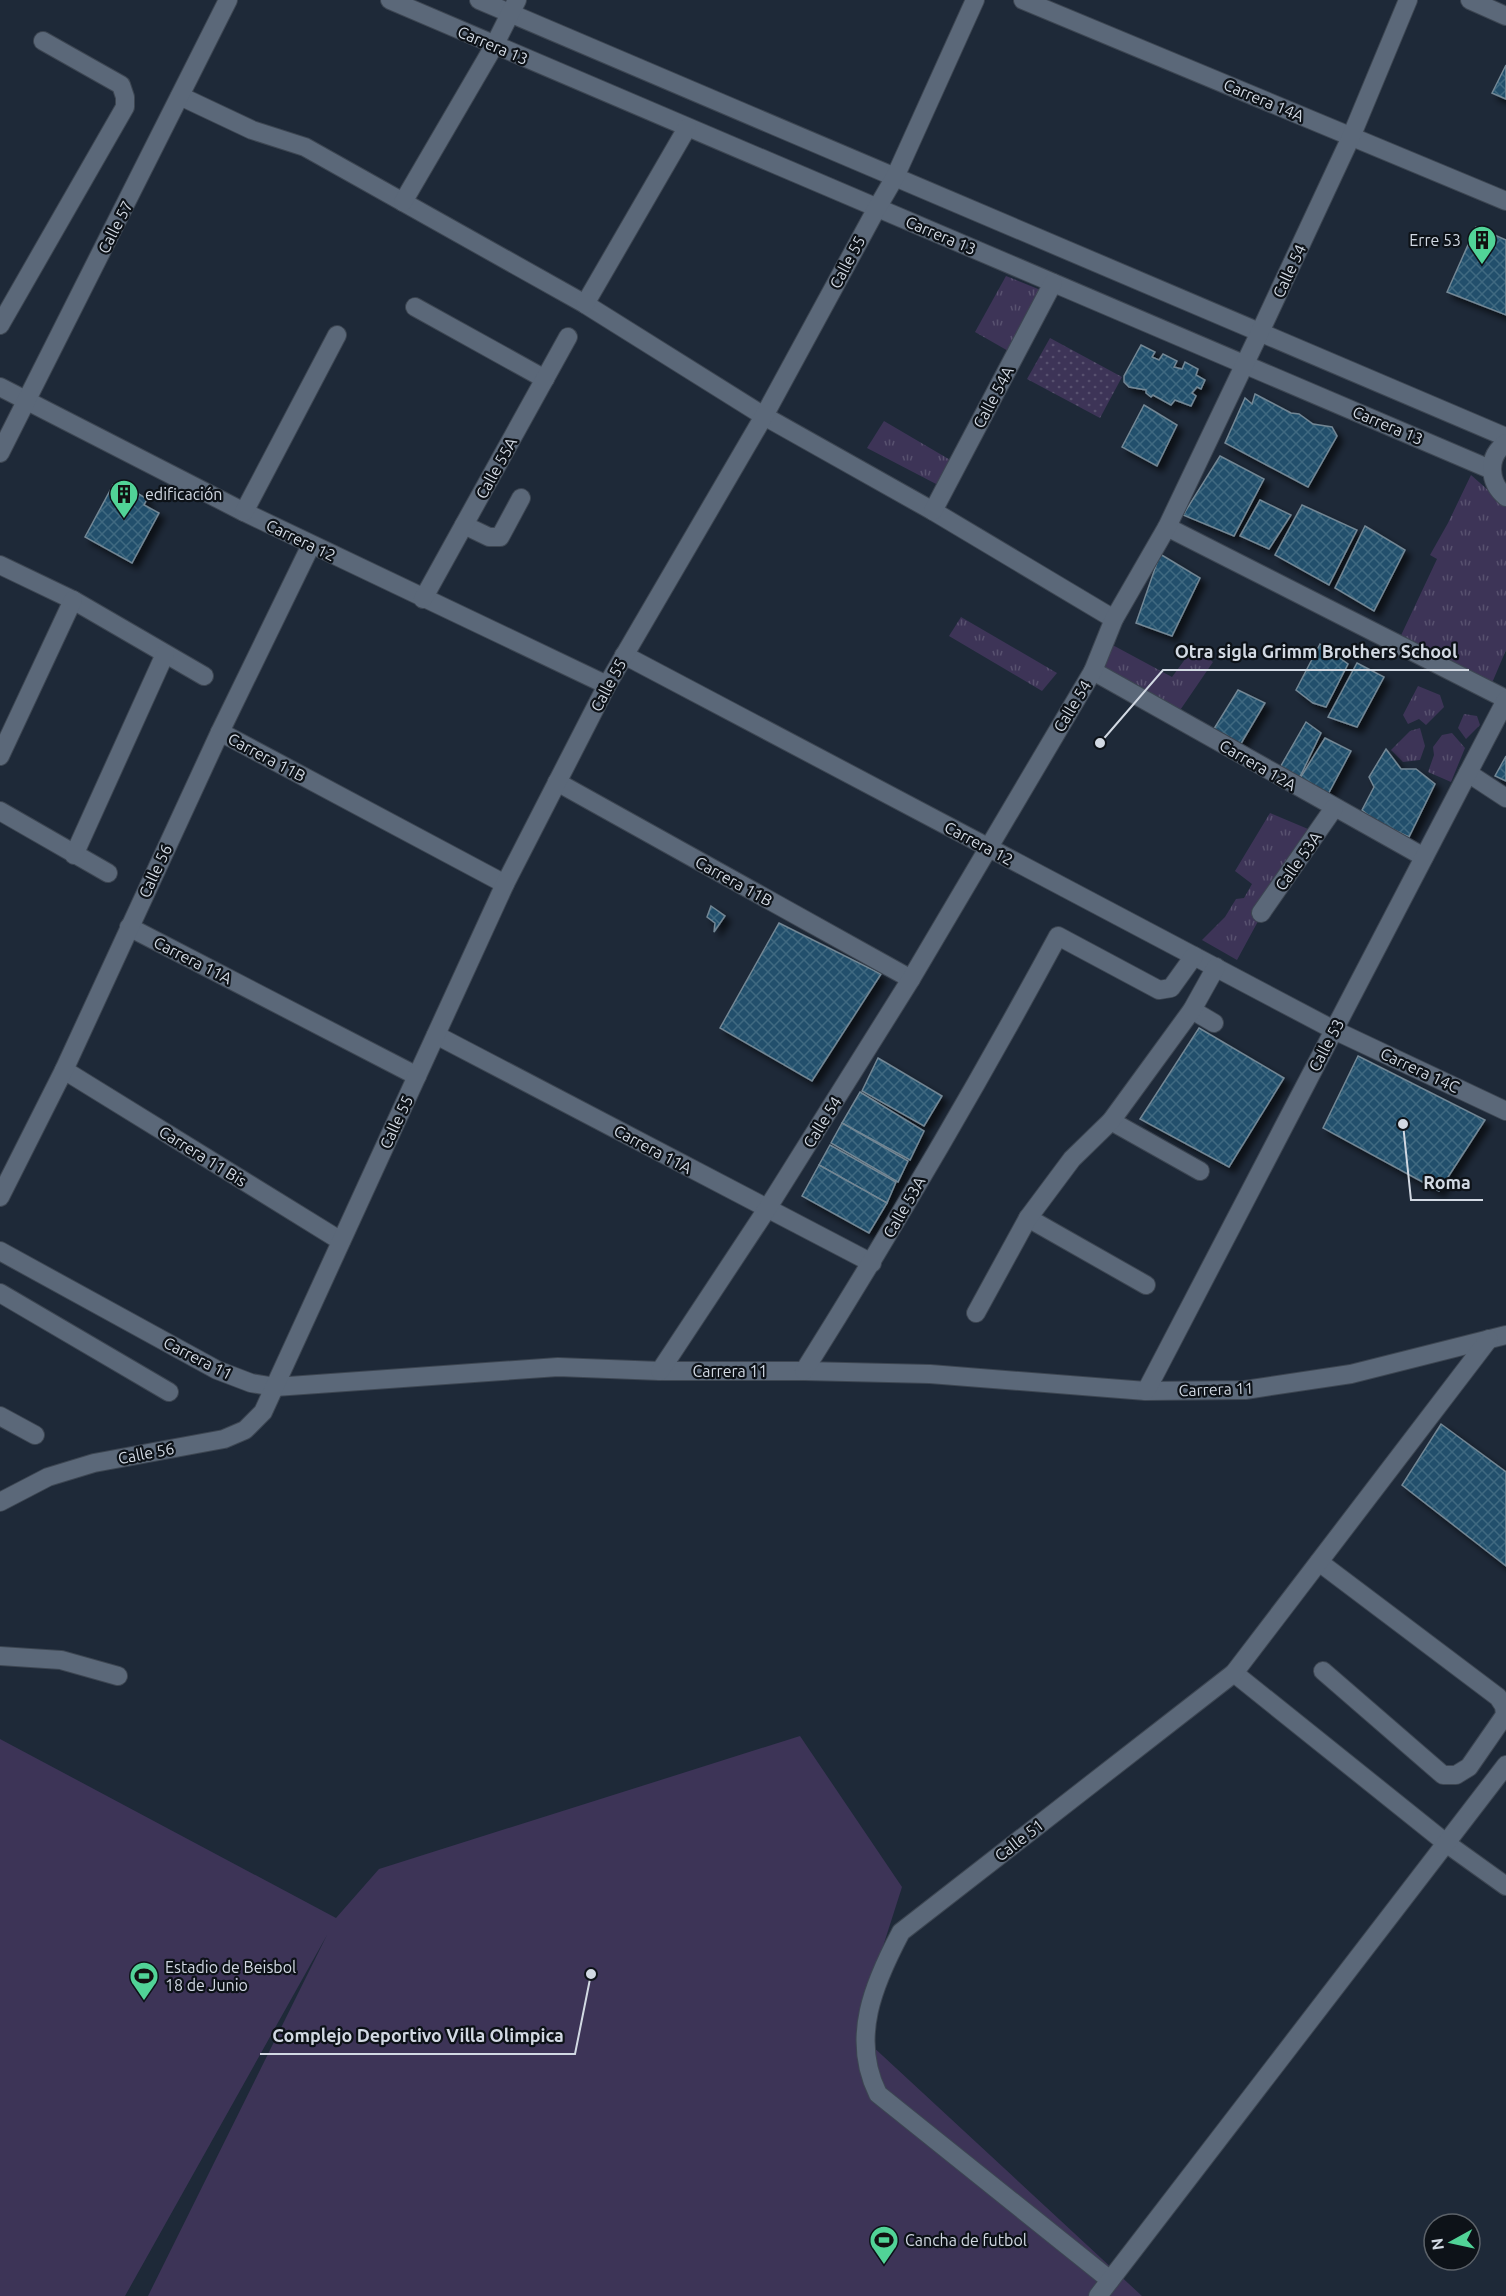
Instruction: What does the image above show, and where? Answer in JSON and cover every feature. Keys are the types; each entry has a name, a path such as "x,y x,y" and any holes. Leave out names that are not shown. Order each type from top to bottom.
{"street":[{"name":"Calle 57","path":"0,453 228,0"},
{"name":"Carrera 13","path":"390,0 1492,470"},
{"path":"479,0 514,7 896,177 1506,437"},
{"name":"Calle 55","path":"275,1388 505,884 607,685 764,416 896,177 975,0"},
{"name":"Carrera 14A","path":"1023,0 1506,201"},
{"name":"Calle 54","path":"660,1371 767,1209 911,979 1093,671 1114,619 1167,527 1260,332 1351,136 1408,0"},
{"path":"1470,0 1506,16"},
{"path":"403,202 514,7"},
{"path":"0,325 125,107 121,85 43,41"},
{"path":"180,96 252,130 305,147 585,304 764,416 1114,619"},
{"path":"585,304 687,128"},
{"name":"Calle 54A","path":"933,512 1053,283"},
{"path":"415,308 545,379"},
{"path":"244,512 337,335"},
{"name":"Calle 55A","path":"423,599 568,338"},
{"name":"Carrera 12","path":"0,387 311,545 607,685"},
{"path":"1506,443 1494,457 1492,470 1493,481 1506,497"},
{"path":"464,525 489,537 500,537 521,498"},
{"path":"1167,527 1506,700"},
{"name":"Calle 56","path":"0,1197 8,1160 64,1070 220,732 311,545"},
{"path":"0,565 73,600 204,675"},
{"path":"0,756 73,600"},
{"path":"74,855 165,654"},
{"name":"Carrera 12","path":"624,655 1334,1030"},
{"name":"Carrera 12A","path":"1093,671 1424,857"},
{"name":"Calle 53","path":"1146,1391 1506,700"},
{"name":"Carrera 11B","path":"220,732 505,884"},
{"path":"1468,773 1506,798"},
{"name":"Carrera 11B","path":"557,782 911,979"},
{"name":"Calle 53A","path":"1261,913 1335,808"},
{"path":"0,811 108,873"},
{"name":"Carrera 11A","path":"129,927 417,1076"},
{"name":"Calle 53A","path":"804,1371 872,1263 1001,1042 1058,936 1159,990 1171,988 1194,956"},
{"path":"976,1313 1028,1218 1072,1160 1111,1121 1192,1010 1216,967"},
{"path":"1192,1010 1214,1023"},
{"name":"Carrera 14C","path":"1334,1030 1506,1111"},
{"name":"Carrera 11A","path":"436,1035 872,1263"},
{"name":"Carrera 11 Bis","path":"64,1070 341,1241"},
{"path":"1111,1121 1200,1171"},
{"path":"1028,1218 1146,1285"},
{"name":"Carrera 11","path":"0,1251 217,1370 251,1383 275,1388 558,1366 660,1371 930,1374 1146,1391 1245,1390 1351,1374 1497,1337"},
{"path":"0,1293 169,1392"},
{"name":"Calle 51","path":"1110,2280 878,2094 868,2075 865,2048 870,2004 880,1971 901,1932 1234,1673 1497,1337"},
{"name":"Calle 56","path":"0,1502 48,1478 94,1463 224,1439 245,1430 263,1412 275,1388"},
{"path":"0,1416 35,1435"},
{"path":"1319,1562 1498,1697 1504,1706 1505,1715 1469,1767 1456,1776 1443,1774 1323,1671"},
{"path":"0,1656 62,1660 118,1676"},
{"path":"1234,1673 1446,1843 1506,1886"},
{"path":"1098,2296 1506,1765"}],"green space":[{"path":"1006,276 1043,291 1010,352 975,332"},
{"path":"1050,338 1122,377 1100,418 1027,379"},
{"path":"884,421 952,461 938,485 867,448"},
{"path":"1471,475 1506,506 1506,650 1489,690 1396,646 1437,559 1430,555"},
{"path":"961,617 1057,673 1042,691 949,636"},
{"path":"1107,642 1172,677 1194,647 1213,662 1172,722 1084,675"},
{"path":"1418,686 1440,695 1444,707 1426,725 1419,719 1408,724 1403,715"},
{"path":"1464,714 1477,716 1480,725 1466,739 1458,728"},
{"path":"1420,728 1425,746 1420,760 1403,762 1391,750 1410,731"},
{"path":"1452,733 1465,748 1451,782 1428,772 1434,755 1433,747 1442,735"},
{"path":"1270,813 1308,829 1237,960 1202,940 1225,917 1236,899 1244,898 1252,884 1235,871"},
{"path":"800,1736 902,1887 856,2031 1142,2296 148,2296 327,1935 125,2296 0,2296 0,1739 336,1918 379,1869"}],"building":[{"path":"1506,65 1506,99 1492,93"},
{"name":"Erre 53","path":"1476,227 1506,240 1506,315 1447,292"},
{"path":"1141,345 1155,352 1152,357 1159,360 1163,354 1177,361 1174,367 1182,369 1185,362 1198,369 1196,375 1205,380 1201,389 1197,387 1192,393 1196,396 1191,406 1175,400 1171,405 1153,395 1151,397 1146,390 1129,387 1124,382 1124,376"},
{"path":"1255,394 1291,413 1299,414 1313,424 1332,427 1337,436 1308,487 1225,443 1245,398 1252,404"},
{"path":"1144,405 1177,425 1157,466 1122,447"},
{"path":"1220,456 1264,479 1234,536 1183,515"},
{"name":"edificación","path":"113,485 132,495 134,491 147,499 144,505 159,513 132,563 85,537"},
{"path":"1260,500 1291,515 1269,549 1240,536"},
{"path":"1302,505 1357,530 1329,585 1275,555"},
{"path":"1365,526 1405,550 1374,611 1335,588"},
{"path":"1160,554 1200,578 1172,636 1136,623"},
{"path":"1320,644 1348,664 1326,707 1313,703 1296,690"},
{"path":"1357,663 1384,677 1357,727 1328,717"},
{"path":"1238,690 1265,703 1239,747 1212,732"},
{"path":"1306,722 1321,733 1297,783 1278,771"},
{"path":"1325,738 1351,751 1325,800 1297,783"},
{"path":"1386,749 1401,769 1416,769 1435,784 1409,837 1377,822 1362,810 1374,787 1369,777"},
{"path":"1506,756 1506,781 1495,776"},
{"path":"711,906 725,916 714,932 715,923 707,917"},
{"path":"779,923 881,974 812,1081 720,1028"},
{"path":"1199,1028 1284,1078 1229,1167 1140,1119"},
{"path":"1358,1056 1485,1120 1439,1191 1323,1128"},
{"path":"878,1058 942,1096 924,1126 862,1091"},
{"path":"860,1092 924,1131 910,1160 842,1123"},
{"path":"842,1123 908,1161 898,1182 831,1143"},
{"path":"830,1145 896,1182 887,1203 819,1165"},
{"path":"819,1165 887,1203 869,1233 802,1196"},
{"path":"1441,1424 1506,1472 1506,1566 1402,1485"}],"place":[{"name":"Erre 53","path":"1482,266"},
{"name":"edificación","path":"124,520"},
{"name":"Otra sigla Grimm Brothers School","path":"1100,743"},
{"name":"Roma","path":"1403,1124"},
{"name":"Complejo Deportivo Villa Olimpica","path":"591,1974"},
{"name":"Estadio de Beisbol 18 de Junio","path":"144,2002"},
{"name":"Cancha de futbol","path":"884,2266"}]}
